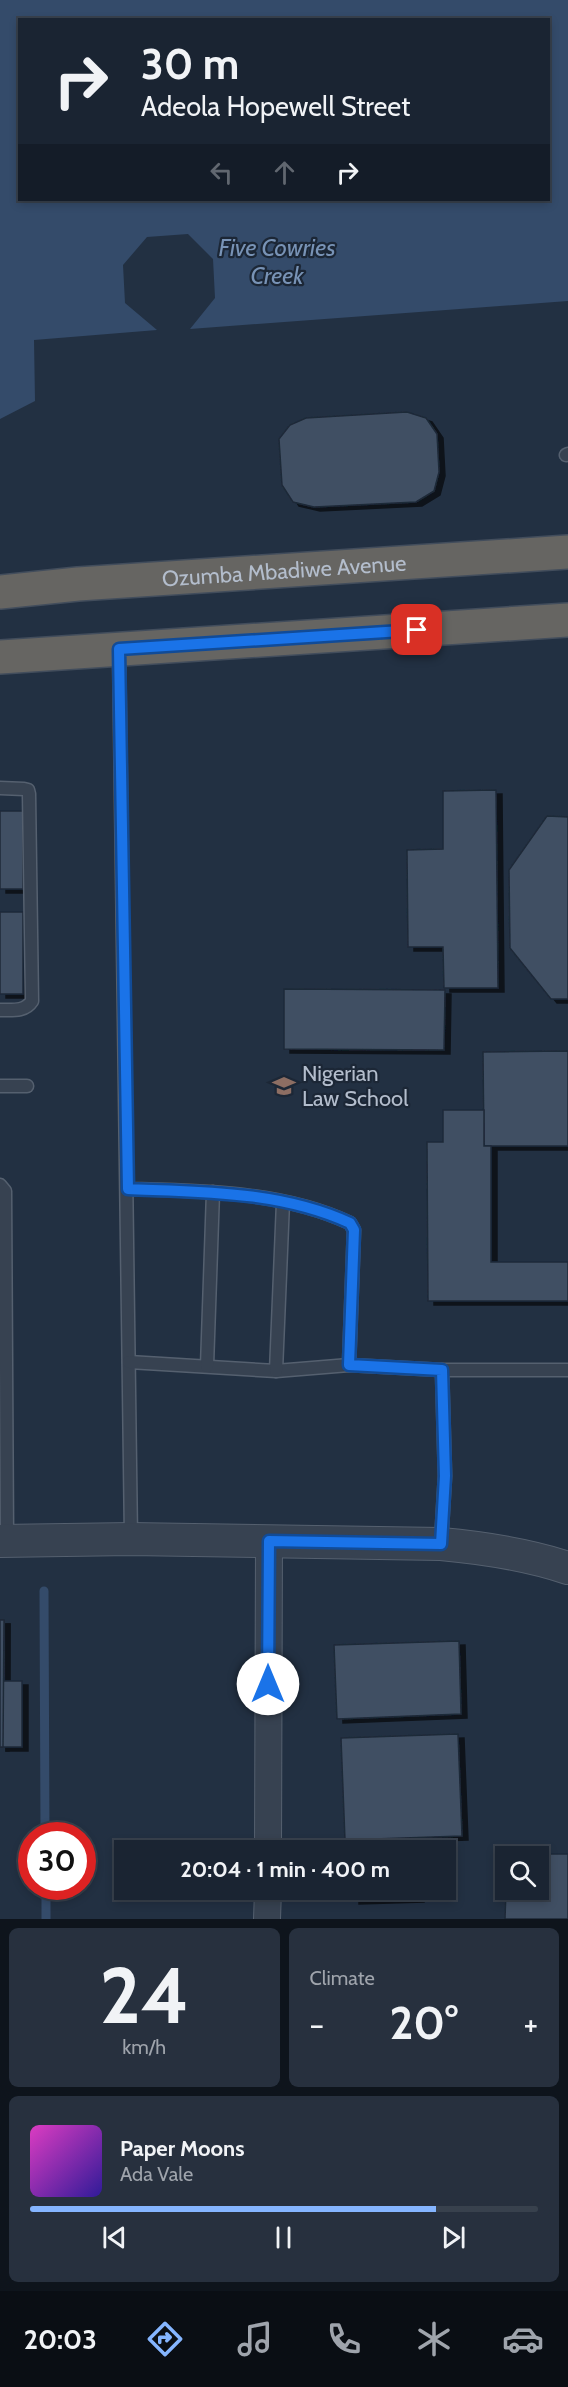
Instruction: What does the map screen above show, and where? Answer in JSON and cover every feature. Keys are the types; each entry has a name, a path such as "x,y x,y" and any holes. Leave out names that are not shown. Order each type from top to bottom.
{"highway":[{"name":"Ozumba Mbadiwe Avenue","path":"0,592 78,584 568,552"},
{"path":"0,581 78,584"},
{"path":"0,657 568,620"}],"street":[{"path":"3,1541 131,1539 441,1544 536,1557 568,1568"},
{"path":"268,1840 269,1541"},
{"path":"267,1900 267,1919"}],"lane":[{"path":"119,649 131,1539"},
{"path":"0,788 28,790 32,1001 28,1007 0,1010"},
{"path":"0,1086 27,1086"},
{"path":"0,1185 5,1191 3,1541"},
{"path":"128,1189 213,1192 283,1202 350,1223 354,1230 349,1365"},
{"path":"207,1366 213,1192"},
{"path":"276,1371 283,1202"},
{"path":"129,1362 276,1371 349,1365 442,1370 568,1370"},
{"path":"441,1544 445,1476 442,1370"}],"water":[{"name":"Five Cowries Creek","path":"0,0 568,0 568,301 190,329 215,298 213,259 188,234 147,237 123,265 125,303 157,330 34,340 35,401 0,419"}],"building":[{"path":"407,412 426,418 437,434 439,472 434,491 416,502 314,507 293,502 282,485 279,439 290,425 306,418"},
{"path":"496,790 498,988 444,988 443,947 408,947 407,850 443,849 443,791"},
{"path":"0,811 23,811 23,889 0,889"},
{"path":"547,816 568,817 568,999 551,999 510,948 509,870"},
{"path":"0,912 23,912 23,994 0,994"},
{"path":"284,989 445,990 444,1050 284,1049"},
{"path":"568,1051 568,1146 484,1146 483,1052"},
{"path":"443,1110 484,1110 484,1146 491,1146 491,1262 568,1262 568,1301 428,1301 427,1142 443,1142"},
{"path":"0,1620 4,1620 4,1681 22,1681 22,1747 0,1747"},
{"path":"0,1620 4,1620 3,1747 0,1747"},
{"path":"459,1641 461,1714 337,1719 334,1645"},
{"path":"458,1734 462,1836 345,1840 341,1738"},
{"path":"549,1854 568,1854 568,1919 505,1919 506,1900 549,1900"}],"waterway":[{"path":"44,1591 45,1822"},
{"path":"46,1900 46,1919"}],"place":[{"name":"Nigerian Law School","path":"284,1086"}],"route":[{"path":"268,1684 269,1541 441,1544 445,1476 442,1370 349,1365 354,1230 350,1223 263,1198 213,1192 128,1189 119,649 417,630"}]}
